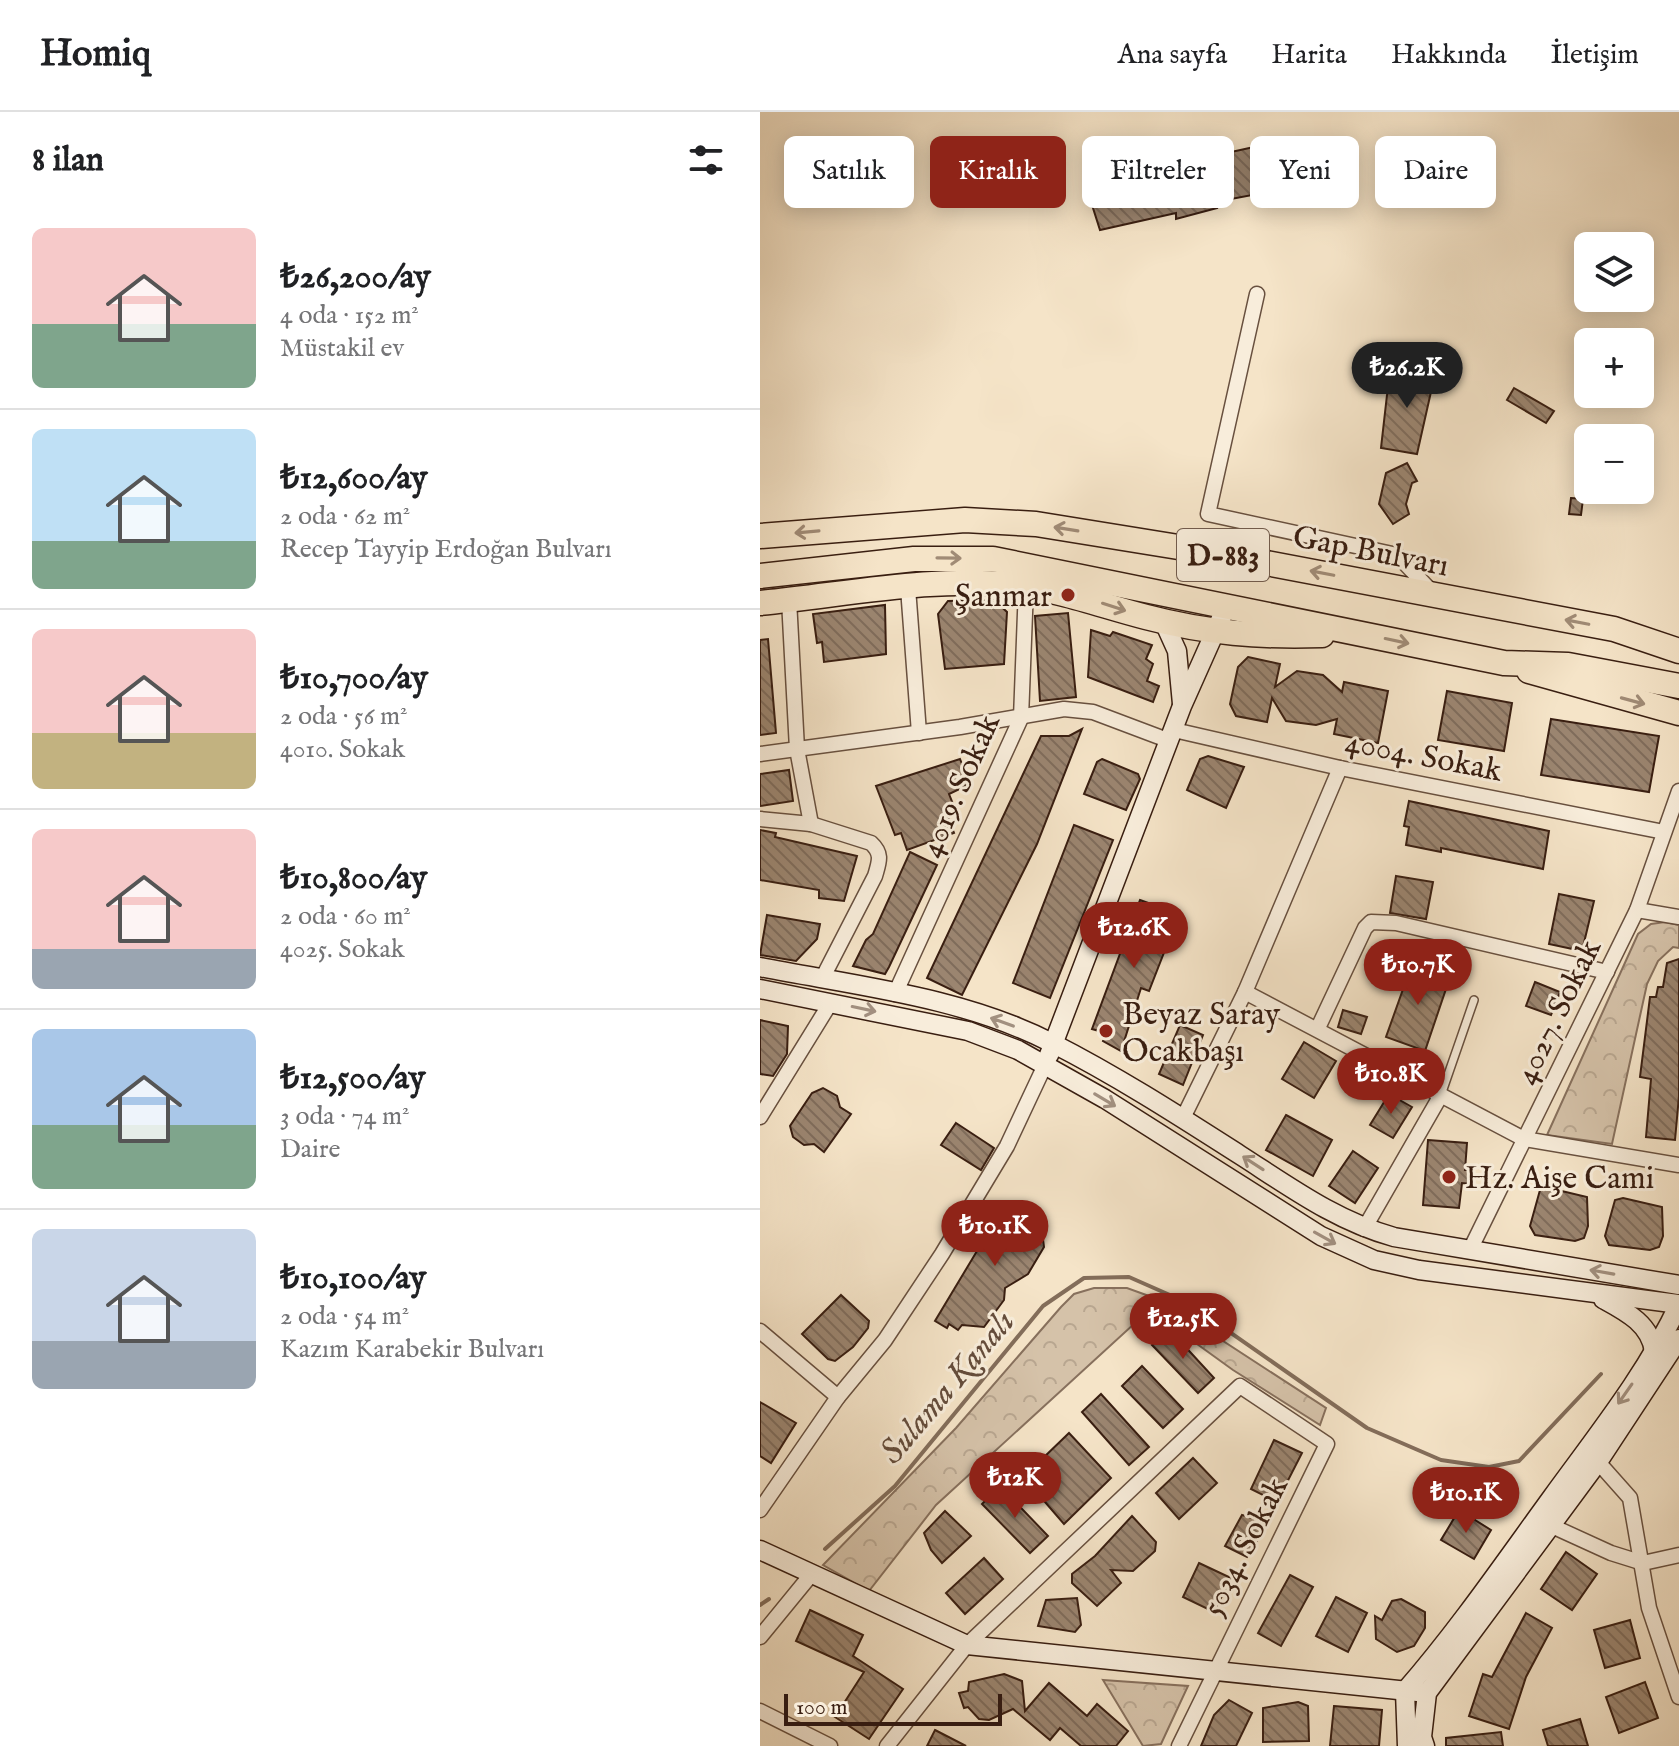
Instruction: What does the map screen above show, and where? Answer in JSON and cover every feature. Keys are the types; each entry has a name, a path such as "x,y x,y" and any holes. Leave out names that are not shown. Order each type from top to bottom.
{"highway":[{"name":"Gap Bulvarı","path":"760,536 965,520 1036,524 1614,629 1679,651"},
{"path":"760,576 939,558 993,559 1504,663 1679,713"},
{"path":"760,603 947,582 1026,587 1092,600 1163,620 1252,637 1360,634"},
{"path":"1614,629 1679,632"},
{"path":"1504,663 1568,665 1679,686"}],"main road":[{"path":"880,563 947,582"},
{"path":"1045,1065 1182,706 1227,605"},
{"path":"1163,620 1177,651 1182,706"},
{"path":"760,967 974,1011 1054,1044 1183,1118 1336,1216 1364,1229 1679,1285"},
{"path":"760,989 968,1031 1045,1065 1345,1249 1419,1270 1679,1304 1654,1352 1427,1693 1422,1737 1425,1746"},
{"path":"1593,1293 1642,1324 1653,1342 1654,1352"},
{"path":"1407,1746 1405,1691 1542,1522 1598,1462 1679,1339"},
{"path":"760,1550 810,1576 967,1645 1427,1693"}],"street":[{"path":"1257,294 1208,514 1397,555 1435,595"},
{"name":"4019. Sokak","path":"895,994 1021,718 1026,587"},
{"path":"908,588 919,733"},
{"path":"789,600 797,749 811,824"},
{"name":"4004. Sokak","path":"760,754 1021,718 1064,709 1093,712 1172,735 1664,832"},
{"path":"1183,1118 1245,992 1340,768"},
{"name":"4027. Sokak","path":"1470,1250 1637,910 1664,832 1676,814 1679,791"},
{"path":"760,819 811,824 871,843 881,858 875,876 822,979"},
{"path":"1637,910 1679,917"},
{"path":"1318,1028 1371,922 1396,923 1607,972"},
{"path":"1245,992 1524,1139 1679,1165"},
{"path":"760,1117 831,1002"},
{"path":"760,1510 838,1397 885,1340 942,1254 1007,1146 1045,1065"},
{"path":"1364,1229 1441,1095"},
{"path":"760,1331 838,1397"},
{"name":"5034. Sokak","path":"967,1645 1240,1386 1327,1444 1212,1672 1179,1746"},
{"path":"1598,1462 1630,1498 1649,1608 1679,1697"},
{"path":"1542,1522 1611,1553 1643,1563 1679,1555"},
{"path":"760,1637 810,1576"},
{"path":"887,1746 967,1645"},
{"path":"760,1711 830,1746"}],"lane":[{"path":"1441,1095 1474,1000"}],"green space":[{"path":"1665,922 1679,925 1679,948 1673,947 1658,961 1647,984 1612,1144 1547,1135 1638,934 1651,924"},
{"path":"1094,1288 1127,1288 1160,1300 1326,1408 1320,1425 1233,1370 1154,1313 1147,1312 936,1505 869,1591 823,1565 956,1428 1061,1307 1074,1294"},
{"path":"1103,1680 1188,1686 1161,1744 1143,1746"}],"building":[{"path":"1250,148 1250,195 1234,198 1234,151"},
{"path":"1093,208 1217,208 1176,219 1176,213 1100,230"},
{"path":"1398,366 1435,374 1417,454 1381,448 1387,395"},
{"path":"1514,388 1554,411 1546,423 1507,400"},
{"path":"1407,463 1417,481 1412,483 1406,504 1409,514 1393,524 1379,504 1386,473"},
{"path":"1571,498 1574,498 1574,504 1582,504 1581,515 1569,514"},
{"path":"994,600 1007,612 1004,664 945,669 938,614 948,601"},
{"path":"885,605 886,654 824,662 822,642 817,643 813,614"},
{"path":"1068,613 1076,697 1040,701 1035,616"},
{"path":"1091,630 1110,636 1113,632 1152,645 1146,659 1153,664 1147,681 1159,686 1153,702 1088,677"},
{"path":"768,639 776,733 760,735 760,640"},
{"path":"1248,657 1280,664 1275,687 1297,671 1323,675 1342,692 1344,682 1388,691 1378,743 1334,734 1337,719 1316,725 1286,721 1272,698 1267,722 1236,716 1230,704 1238,667"},
{"path":"1447,691 1512,703 1504,751 1438,740"},
{"path":"1551,719 1659,736 1649,792 1541,775"},
{"path":"1082,729 1037,844 962,995 927,978 1041,736 1069,736"},
{"path":"1208,756 1244,767 1226,808 1187,790 1200,759"},
{"path":"960,759 970,784 949,794 957,814 948,817 954,833 907,850 901,833 895,835 876,786"},
{"path":"1102,759 1138,774 1140,779 1126,810 1084,794 1097,762"},
{"path":"789,770 793,801 760,806 760,774"},
{"path":"1409,801 1549,831 1543,869 1441,848 1441,852 1406,845 1409,827 1404,826"},
{"path":"1074,825 1113,840 1050,998 1013,983"},
{"path":"760,830 776,833 775,837 857,856 844,901 819,898 819,890 760,880"},
{"path":"910,852 937,865 889,967 885,974 853,966 866,940 873,934"},
{"path":"1396,876 1433,882 1426,919 1390,913"},
{"path":"1559,894 1594,901 1582,951 1549,944"},
{"path":"1140,900 1179,914 1149,991 1141,988 1121,1051 1103,1041 1106,1033 1092,1029"},
{"path":"767,915 820,924 817,939 796,961 760,955"},
{"path":"1679,959 1679,1096 1675,1140 1646,1137 1651,1079 1640,1077 1650,997 1656,997 1658,987 1663,987 1667,963"},
{"path":"1412,964 1450,977 1425,1051 1386,1037"},
{"path":"1535,982 1560,992 1551,1015 1526,1006"},
{"path":"1343,1010 1367,1017 1361,1034 1338,1027"},
{"path":"760,1020 788,1026 787,1054 773,1076 760,1074"},
{"path":"1180,1025 1203,1035 1183,1085 1159,1074"},
{"path":"1304,1042 1336,1061 1314,1098 1282,1079"},
{"path":"823,1088 837,1096 840,1107 851,1114 824,1152 814,1144 804,1145 793,1137 790,1126 812,1093"},
{"path":"1389,1094 1412,1107 1393,1138 1370,1125"},
{"path":"1286,1115 1332,1140 1313,1176 1266,1150"},
{"path":"956,1123 994,1148 981,1170 941,1145"},
{"name":"Hz. Aişe Cami","path":"1428,1140 1467,1143 1465,1170 1473,1170 1472,1184 1462,1183 1459,1208 1423,1205"},
{"path":"1353,1151 1378,1168 1355,1203 1329,1186"},
{"path":"1549,1188 1587,1197 1588,1226 1584,1238 1575,1241 1535,1235 1530,1226 1540,1190"},
{"path":"1623,1198 1662,1207 1663,1236 1659,1247 1650,1250 1609,1245 1605,1236 1615,1200"},
{"path":"1007,1201 1018,1203 1040,1216 1044,1247 1028,1274 1005,1288 1004,1300 984,1327 962,1325 958,1330 949,1324 947,1328 935,1321"},
{"path":"841,1295 869,1321 868,1328 853,1347 835,1361 828,1359 802,1334"},
{"path":"1169,1329 1214,1378 1198,1393 1152,1345"},
{"path":"1142,1366 1183,1409 1163,1428 1122,1386"},
{"path":"1101,1394 1149,1447 1129,1465 1082,1412"},
{"path":"760,1402 796,1423 771,1463 760,1456"},
{"path":"1069,1433 1111,1478 1064,1524 1019,1472 1021,1464 1035,1454 1041,1460"},
{"path":"1274,1440 1302,1453 1277,1502 1251,1489"},
{"path":"1193,1458 1217,1483 1179,1519 1156,1493"},
{"path":"1000,1486 1048,1536 1030,1553 982,1504"},
{"path":"1459,1510 1491,1530 1474,1559 1441,1540"},
{"path":"945,1511 971,1536 942,1563 931,1550 924,1533"},
{"path":"1242,1515 1262,1521 1263,1531 1247,1557 1225,1546"},
{"path":"1132,1516 1156,1542 1155,1551 1133,1571 1111,1570 1121,1583 1097,1606 1072,1583 1072,1574 1095,1556"},
{"path":"1566,1552 1597,1574 1572,1610 1541,1589"},
{"path":"984,1558 1003,1579 965,1614 946,1593"},
{"path":"1199,1563 1231,1578 1214,1612 1183,1597"},
{"path":"1290,1575 1313,1587 1281,1646 1258,1633"},
{"path":"1336,1597 1367,1613 1348,1652 1316,1636"},
{"path":"1077,1598 1081,1625 1075,1632 1038,1626 1046,1600"},
{"path":"1401,1599 1425,1612 1425,1628 1414,1646 1397,1652 1376,1639 1375,1616 1382,1620 1392,1601"},
{"path":"810,1610 863,1635 853,1656 903,1689 869,1739 835,1717 864,1672 796,1641"},
{"path":"1526,1613 1552,1628 1526,1677 1509,1729 1469,1716 1483,1674 1492,1677"},
{"path":"1630,1620 1640,1658 1605,1668 1594,1630"},
{"path":"1004,1674 1022,1681 1025,1711 1049,1683 1087,1716 1097,1704 1128,1731 1116,1746 1081,1746 1060,1728 1050,1740 1013,1709 989,1720 979,1719 968,1707 964,1708 959,1693 968,1691 969,1682"},
{"path":"1645,1682 1658,1718 1619,1733 1606,1697"},
{"path":"1229,1700 1252,1713 1236,1746 1201,1746 1214,1715"},
{"path":"1298,1702 1308,1706 1309,1741 1263,1742 1263,1708"},
{"path":"1334,1706 1382,1710 1379,1746 1330,1746"},
{"path":"1580,1719 1588,1746 1548,1746 1543,1730"},
{"path":"935,1730 966,1746 927,1746"},
{"path":"1501,1732 1503,1746 1446,1746 1446,1738"}],"waterway":[{"name":"Sulama Kanalı","path":"825,1549 895,1486 1043,1306 1084,1278 1129,1277 1188,1303 1367,1428 1441,1460 1489,1467 1519,1461 1601,1374"},
{"name":"Sulama Kanalı","path":"760,1605 769,1599"}],"place":[{"name":"Şanmar","path":"1068,595"},
{"name":"Beyaz Saray Ocakbaşı","path":"1106,1031"},
{"name":"Hz. Aişe Cami","path":"1449,1177"}]}
